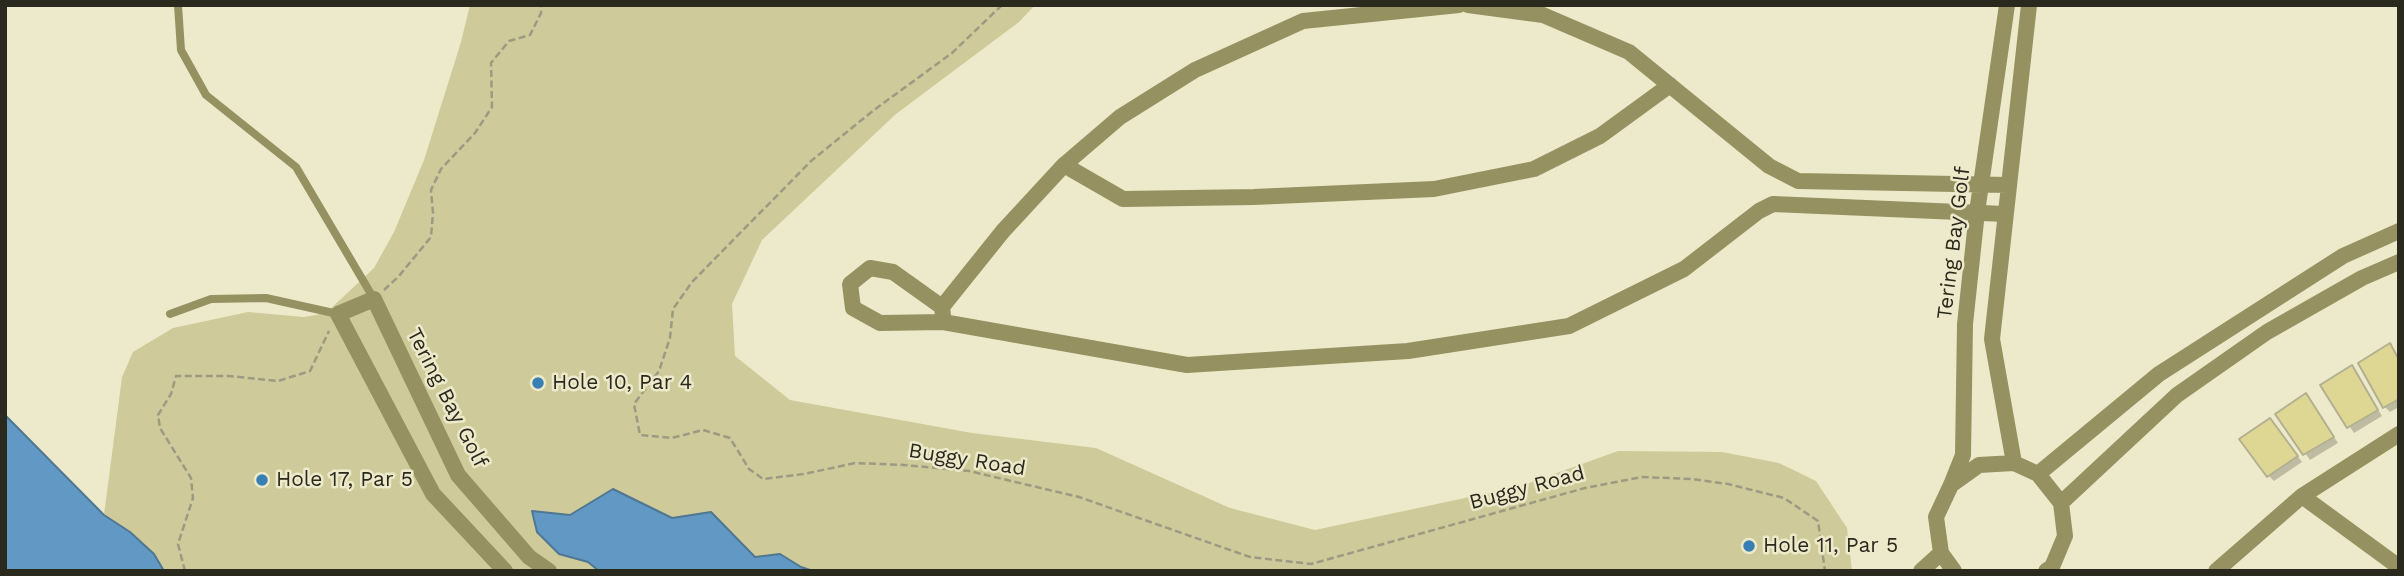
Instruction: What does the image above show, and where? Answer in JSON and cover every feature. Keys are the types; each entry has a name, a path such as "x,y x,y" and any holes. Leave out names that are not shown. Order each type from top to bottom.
{"street":[{"path":"943,314 1003,231 1064,165 1120,117 1195,70 1303,21 1459,5"},
{"path":"1468,5 1543,15 1629,52 1769,166 1798,181 2008,185"},
{"name":"Tering Bay Golf","path":"1954,571 1941,553 1936,517 1963,455 1965,324 1977,212 2007,5"},
{"path":"2014,463 1992,339 2029,5"},
{"path":"1064,165 1123,199 1254,197 1434,189 1534,169 1600,136 1670,85"},
{"path":"943,314 892,272 870,268 850,284 853,308 880,323 943,314 1187,365 1408,351 1569,326 1684,269 1759,211 1773,204 2005,214"},
{"path":"2038,474 2159,374 2343,256 2399,231"},
{"path":"2053,569 2065,536 2061,503 2177,395 2267,332 2362,278 2399,262"},
{"path":"374,299 338,314 433,494 505,571"},
{"name":"Tering Bay Golf","path":"374,299 458,475 529,557 549,571"},
{"path":"2216,571 2302,496 2399,434"},
{"name":"Tering Bay Golf","path":"1951,485 1979,465 2014,463 2038,474 2061,503"},
{"path":"2302,496 2399,567"},
{"path":"1920,571 1941,553"}],"lane":[{"name":"Tering Bay Golf","path":"178,5 181,50 206,95 296,167 374,299"},
{"path":"170,313 211,299 266,298 338,314"}],"path":[{"path":"374,299 399,276 431,237 431,190 441,169 475,133 492,107 491,63 509,41 530,35 541,13 541,5"},
{"name":"Buggy Road","path":"1002,5 952,52 811,161 692,282 673,309 670,338 659,371 634,404 640,435 672,438 703,430 730,438 749,469 763,479 855,463 969,471 1079,498 1250,557 1311,564 1586,488 1642,478 1692,479 1728,484 1784,498 1818,521 1825,571"},
{"path":"185,571 178,544 193,498 191,478 160,428 158,415 171,394 176,376 229,376 278,381 310,371 338,314"}],"shaded area":[{"path":"470,5 1035,5 1019,22 896,114 762,240 732,304 735,356 790,400 972,433 1096,448 1230,508 1315,530 1521,486 1618,451 1722,452 1779,463 1816,481 1847,528 1852,571 164,571 154,554 104,515 122,377 133,352 173,328 248,312 304,317 326,313 374,268 394,232 424,160"}],"water":[{"path":"5,415 104,515 130,532 154,554 164,571 5,571"},
{"path":"613,489 672,518 711,512 755,557 780,554 813,571 599,571 588,562 559,554 537,532 532,511 570,515"}],"building":[{"path":"2390,343 2399,360 2399,399 2383,408 2358,363"},
{"path":"2352,365 2378,410 2347,428 2320,385"},
{"path":"2306,393 2334,437 2303,455 2275,414"},
{"path":"2270,418 2298,456 2267,477 2239,439"}],"place":[{"name":"Hole 10, Par 4","path":"538,383"},
{"name":"Hole 17, Par 5","path":"262,480"},
{"name":"Hole 11, Par 5","path":"1749,546"}]}
